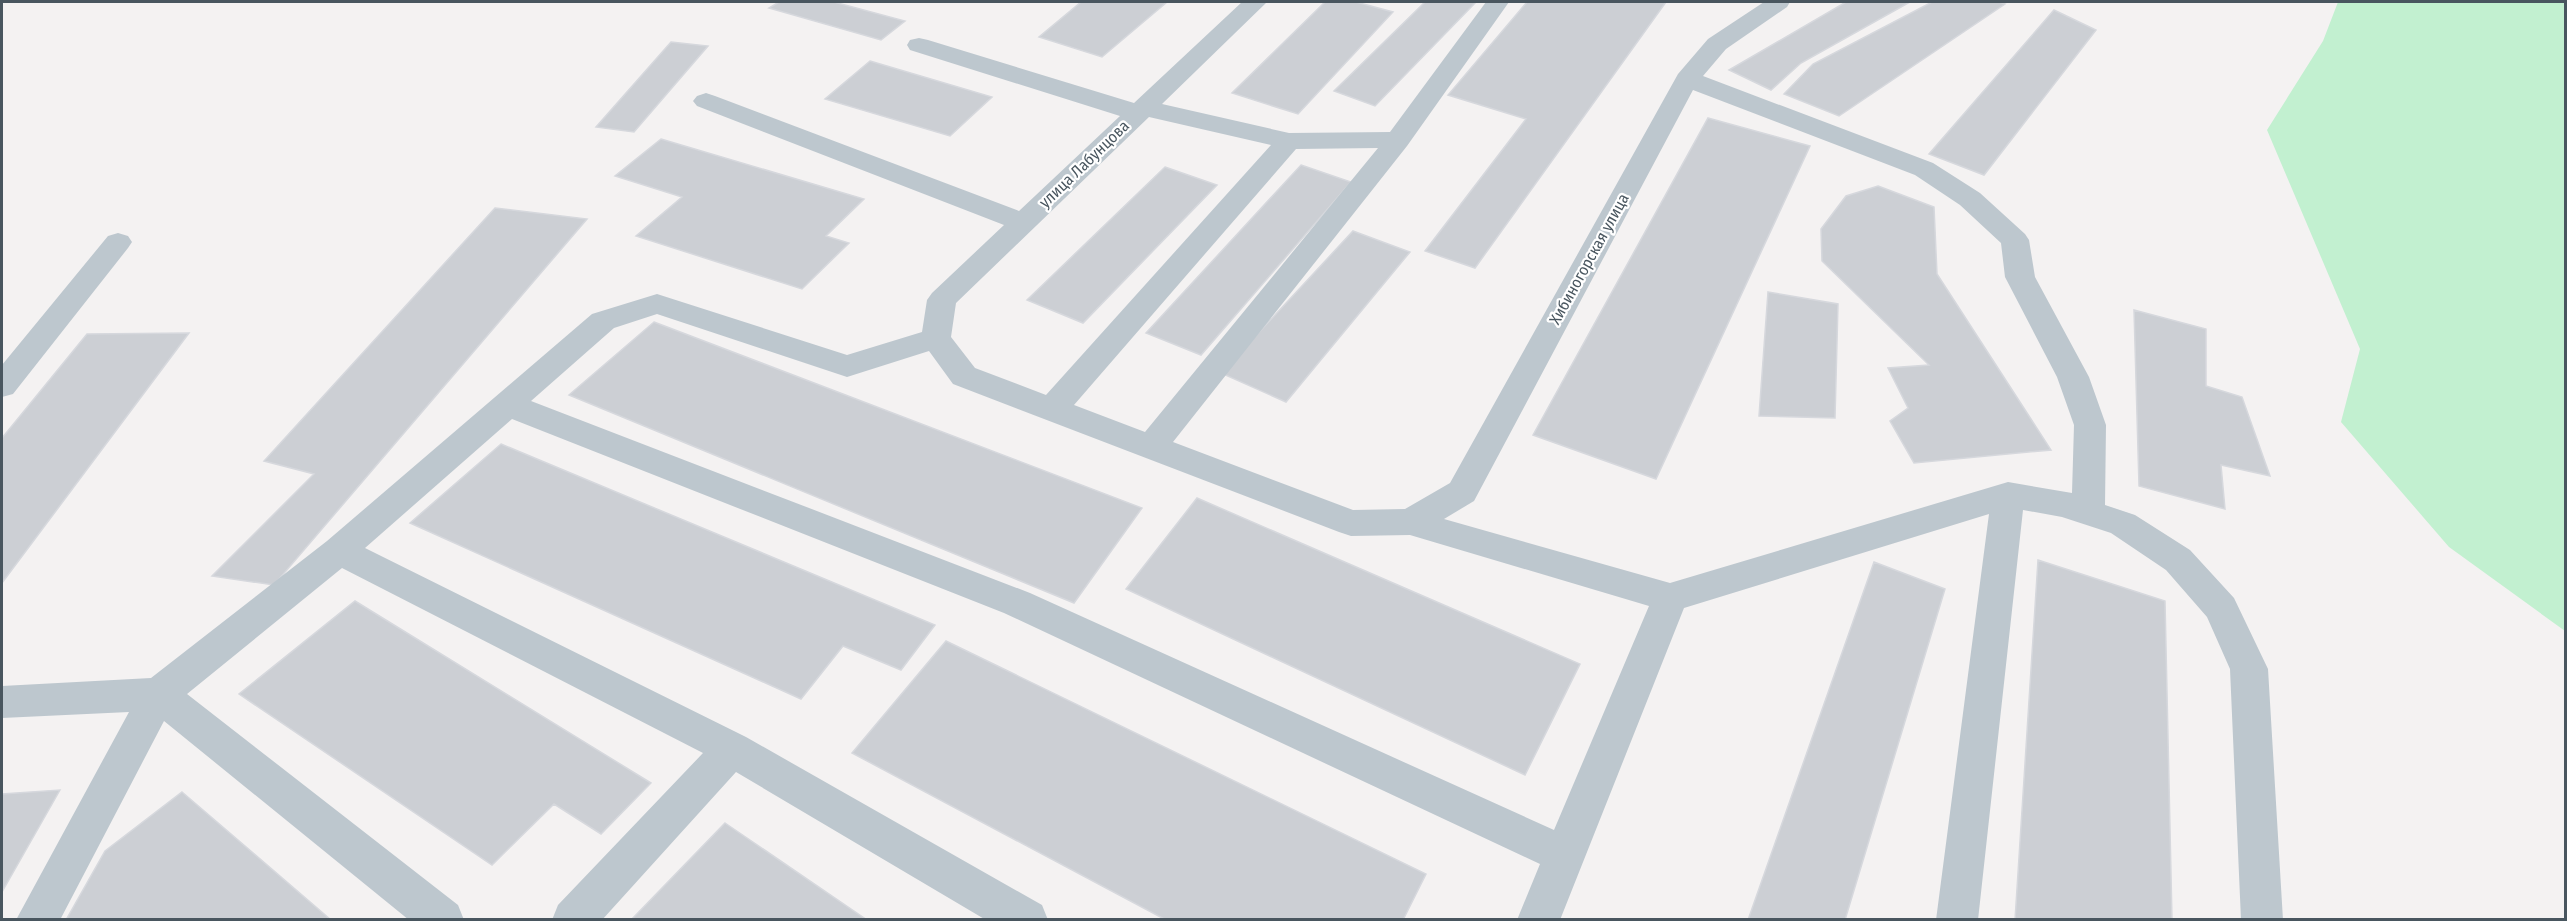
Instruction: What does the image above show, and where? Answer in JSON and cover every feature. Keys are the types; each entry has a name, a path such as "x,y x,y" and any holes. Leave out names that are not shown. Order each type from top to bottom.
{"street":[{"name":"улица Лабунцова","path":"936,338 942,300 1255,2"},
{"path":"1151,447 1398,140 1497,2"},
{"name":"Хибиногорская улица","path":"1410,522 1462,492 1687,79 1717,45 1775,2"},
{"path":"919,45 1141,110 1289,141 1398,140"},
{"path":"1687,79 1924,170 1970,199 2015,240 2020,277 2073,377 2090,425 2088,512"},
{"path":"706,101 1023,222"},
{"path":"1052,409 1289,141"},
{"path":"2,387 118,242"},
{"path":"37,920 159,694 339,551 603,321 657,304 847,366 936,338 964,376 1351,523 1410,522 1670,598 2008,495 2064,504 2123,524 2178,560 2221,608 2249,669 2262,920"},
{"path":"509,405 1017,603 1566,856"},
{"path":"1957,920 2008,495"},
{"path":"339,551 732,749 1028,920"},
{"path":"1538,920 1670,598"},
{"path":"2,702 159,694 443,920"},
{"path":"573,920 732,749"}],"green space":[{"path":"2338,2 2565,2 2565,631 2449,547 2341,422 2360,349 2267,130 2323,41"}],"building":[{"path":"779,2 834,2 905,21 881,40 769,8"},
{"path":"1081,2 1167,2 1102,57 1039,37"},
{"path":"1325,2 1356,2 1393,12 1298,114 1232,93"},
{"path":"1425,2 1476,2 1375,106 1334,91"},
{"path":"1527,2 1666,2 1475,268 1425,251 1526,119 1448,95"},
{"path":"1846,2 1910,2 1801,63 1771,90 1729,70"},
{"path":"1932,2 1999,2 2005,4 1839,116 1784,94 1813,64"},
{"path":"2054,10 2096,30 1984,175 1929,154"},
{"path":"671,42 708,46 634,132 596,127"},
{"path":"870,61 992,97 950,136 825,99"},
{"path":"1708,118 1810,146 1656,479 1533,435"},
{"path":"661,139 864,199 826,236 849,243 802,289 636,236 682,197 615,176"},
{"path":"1301,165 1351,182 1201,355 1146,333"},
{"path":"1165,167 1217,185 1083,323 1027,300"},
{"path":"1878,186 1934,207 1937,274 2051,450 1914,463 1890,421 1908,408 1888,368 1929,365 1822,261 1821,229 1846,196"},
{"path":"495,208 587,219 274,585 212,576 314,474 264,461"},
{"path":"1353,231 1410,252 1286,402 1221,373"},
{"path":"1768,292 1838,304 1835,418 1759,416"},
{"path":"2134,310 2206,329 2206,386 2242,397 2270,476 2221,465 2225,509 2139,486"},
{"path":"654,322 1142,508 1074,603 569,395"},
{"path":"189,333 2,583 2,438 87,334"},
{"path":"501,444 935,625 901,670 843,646 801,699 410,523"},
{"path":"1197,498 1580,664 1525,775 1126,589"},
{"path":"2038,560 2165,601 2172,920 2015,920"},
{"path":"1874,562 1945,589 1845,920 1748,920"},
{"path":"355,601 651,783 601,834 554,804 492,865 239,694"},
{"path":"946,641 1426,874 1403,920 1166,920 852,753"},
{"path":"60,790 2,892 2,794"},
{"path":"182,792 331,920 66,920 105,851"},
{"path":"725,823 867,920 631,920"}]}
